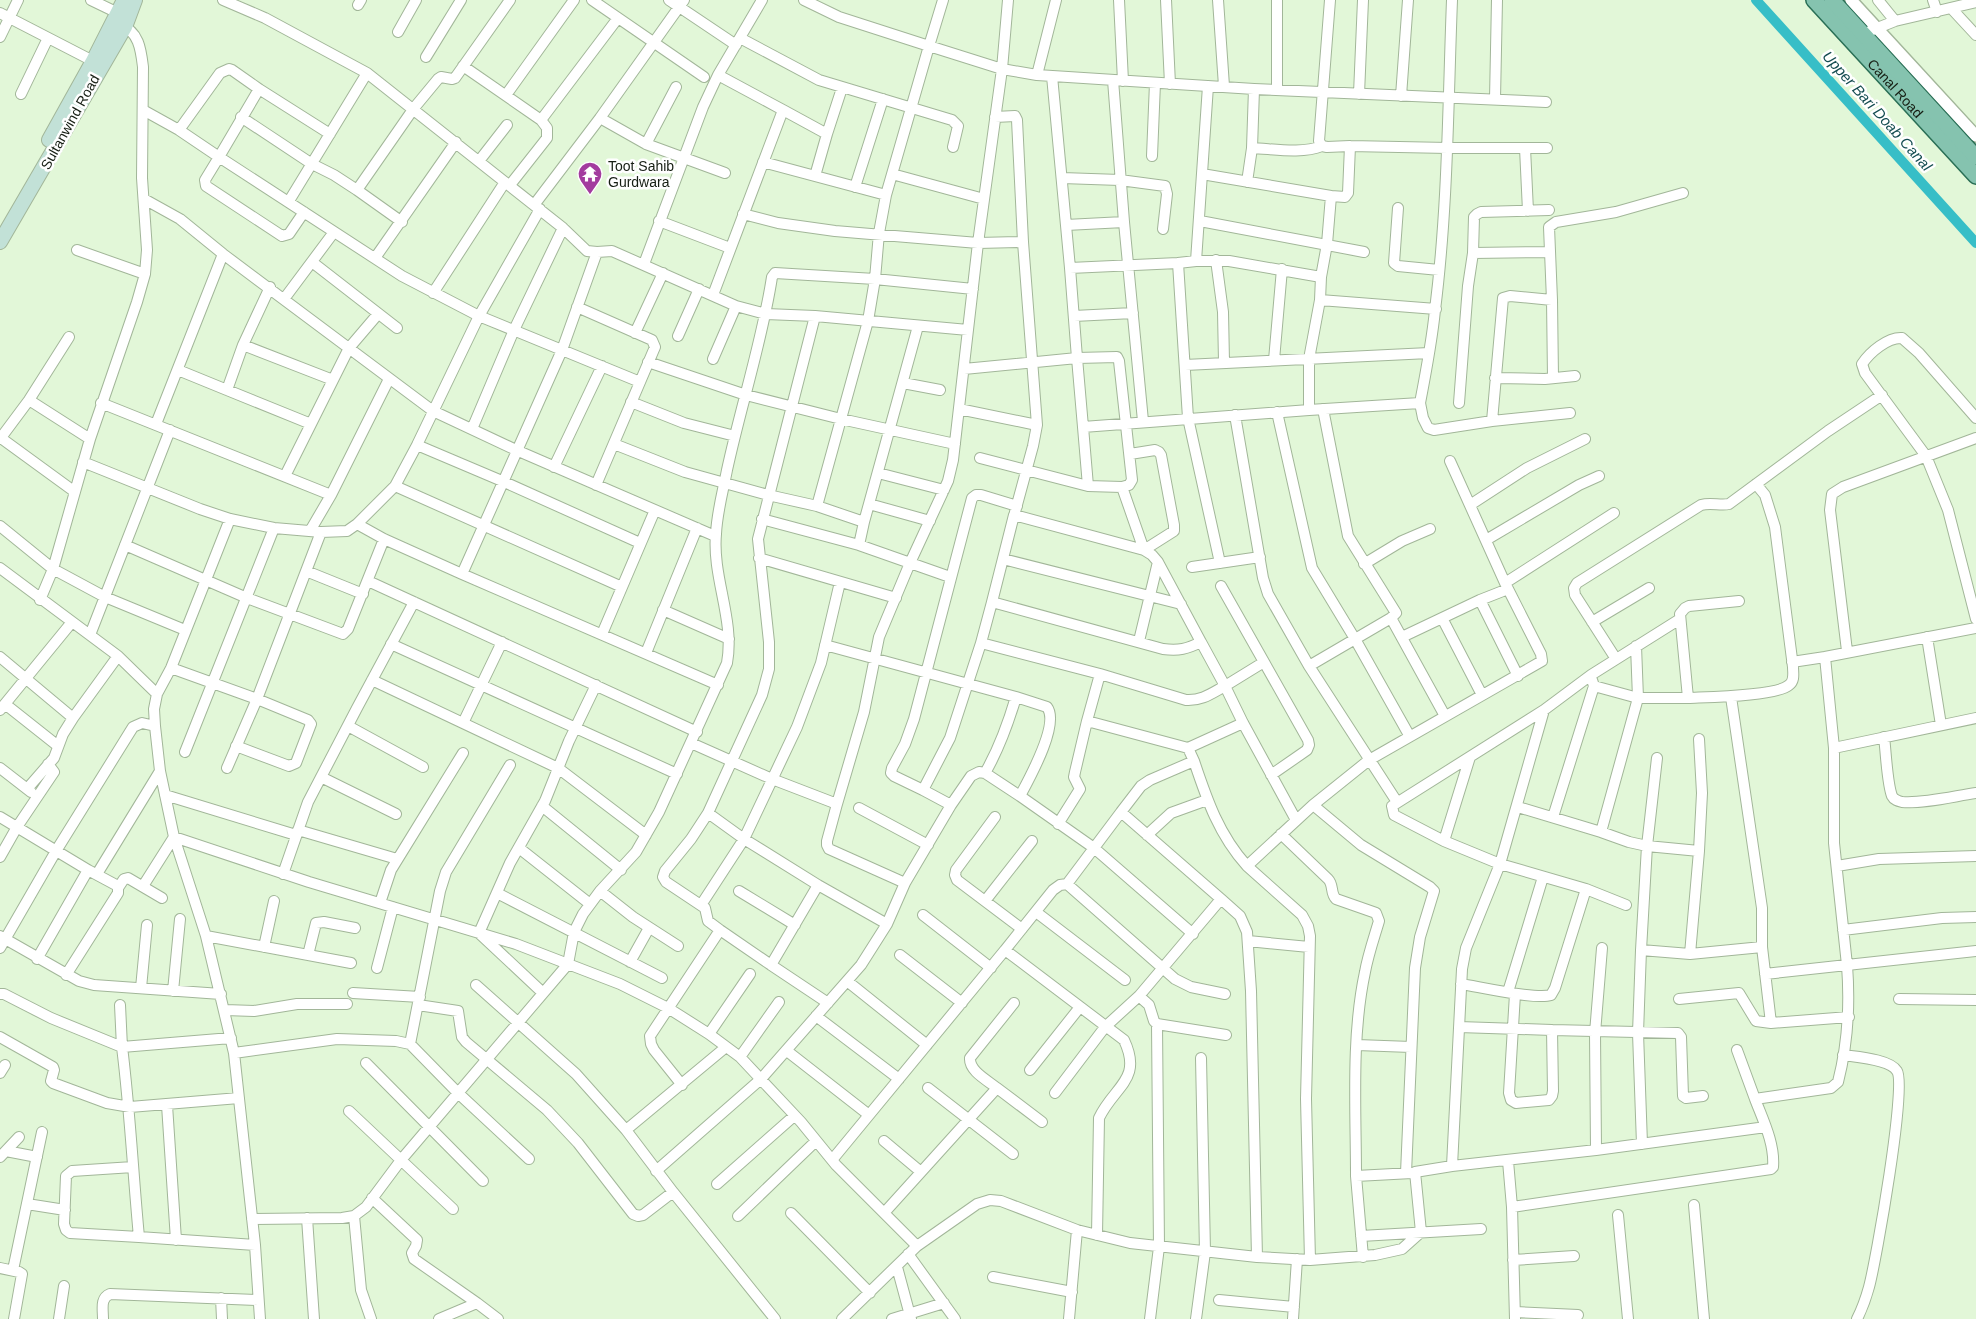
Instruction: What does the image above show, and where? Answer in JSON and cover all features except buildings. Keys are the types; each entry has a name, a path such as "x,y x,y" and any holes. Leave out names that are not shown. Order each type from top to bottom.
{"main road":[{"path":"0,224 67,116 93,61 119,21 124,0"},
{"name":"Sultanwind Road","path":"0,242 119,21 135,0"},
{"name":"Canal Road","path":"1814,0 1864,35 1976,176"},
{"name":"Canal Road","path":"1832,0 1976,157"}],"street":[{"path":"0,37 5,15 18,0"},
{"path":"40,600 53,569 101,404 145,274 147,250 142,140 143,66 141,50 138,39 119,21 91,0"},
{"path":"223,0 265,18 367,73 508,183 588,251 612,251 736,306 766,314 815,316 968,330"},
{"path":"398,32 416,0"},
{"path":"357,190 414,108 438,79 444,77 452,79 510,0"},
{"path":"506,95 574,0"},
{"path":"592,0 704,77"},
{"path":"669,0 682,4 738,41 796,69 842,88 912,107 956,123 958,130 953,147"},
{"path":"644,264 683,158 718,75 762,0"},
{"path":"804,0 854,23 1002,69 1037,75 1254,89 1546,102"},
{"path":"817,506 868,321 886,195 943,0"},
{"path":"905,883 829,849 827,840 864,712 879,637 944,490 954,460 978,243 1002,69 1008,0"},
{"path":"1037,75 1056,0"},
{"path":"1119,0 1123,81"},
{"path":"1166,0 1170,84"},
{"path":"1218,0 1224,86"},
{"path":"1277,0 1277,90"},
{"path":"1322,146 1319,141 1330,0"},
{"path":"1359,94 1363,0"},
{"path":"1401,96 1408,0"},
{"path":"1452,0 1448,148 1436,309 1420,404 1425,424 1431,429 1570,413"},
{"path":"1495,99 1497,0"},
{"path":"1851,0 1864,35 1976,136"},
{"path":"1878,0 1895,21"},
{"path":"1933,0 1937,12"},
{"path":"426,57 458,1"},
{"path":"1864,35 1895,21 1976,2"},
{"path":"84,462 147,489 230,520 310,532 347,531 357,524 394,486 417,445 479,316 537,207 682,4"},
{"path":"1951,8 1976,35"},
{"path":"5,15 93,61"},
{"path":"541,120 618,18"},
{"path":"21,94 48,38"},
{"path":"433,293 508,183 547,138 547,128 541,120 463,66"},
{"path":"179,130 220,73 224,70 232,70 330,134"},
{"path":"289,201 367,73"},
{"path":"718,75 827,134"},
{"path":"1052,76 1088,486"},
{"path":"1112,80 1143,421"},
{"path":"1152,156 1155,83"},
{"path":"1196,261 1208,86"},
{"path":"646,144 676,87"},
{"path":"815,176 842,88"},
{"path":"259,89 205,180 206,186 282,236 289,234 304,212"},
{"path":"1247,182 1252,148 1254,89"},
{"path":"855,187 883,99"},
{"path":"143,110 179,130 402,276 433,293 479,316 640,382"},
{"path":"713,295 784,110"},
{"path":"923,790 950,738 981,644 1034,446 1037,426 1023,242 1017,120 1015,116 1010,115 995,117"},
{"path":"241,117 312,164 334,175 402,222"},
{"path":"600,118 646,144 725,173"},
{"path":"479,161 506,124"},
{"path":"375,258 402,222 456,142"},
{"path":"1252,148 1302,150 1322,146 1547,148"},
{"path":"1202,174 1341,198 1345,197 1348,193 1350,146"},
{"path":"1525,148 1528,211"},
{"path":"763,162 886,195"},
{"path":"892,174 984,199"},
{"path":"1062,178 1120,180 1165,186 1167,194 1163,229"},
{"path":"1553,378 1549,227 1556,222 1616,212 1683,194"},
{"path":"1309,410 1309,359 1320,300 1331,196"},
{"path":"144,199 180,219 223,254 433,411 554,467 715,536"},
{"path":"1398,208 1395,265 1439,270"},
{"path":"1459,403 1468,286 1473,253 1474,217 1477,214 1549,210"},
{"path":"743,214 795,226 978,243 1023,242"},
{"path":"659,221 730,248"},
{"path":"1066,225 1124,222"},
{"path":"1200,222 1364,252"},
{"path":"472,429 514,330 563,228"},
{"path":"284,299 334,232"},
{"path":"77,250 145,274"},
{"path":"462,574 562,350 597,252"},
{"path":"1473,253 1550,252"},
{"path":"156,424 223,254"},
{"path":"1070,268 1178,264 1216,260 1282,269 1321,277"},
{"path":"1216,260 1224,312 1224,362"},
{"path":"312,262 397,328"},
{"path":"1178,264 1188,418 1220,563"},
{"path":"1274,360 1282,269"},
{"path":"635,333 663,273"},
{"path":"252,1220 342,1218 354,1216 366,1207 401,1160 568,964 574,932 590,904 636,852 660,812 727,662 729,640 715,536 735,436 766,314 772,277 776,273 875,279 973,289"},
{"path":"227,390 243,345 270,288"},
{"path":"678,336 699,289"},
{"path":"1492,421 1503,298 1510,296 1552,300"},
{"path":"1320,300 1436,309"},
{"path":"713,359 736,306"},
{"path":"577,307 652,340 655,348 596,485"},
{"path":"1074,316 1133,313"},
{"path":"285,476 349,348 378,314"},
{"path":"815,316 758,539 769,642 769,669 762,696 708,813 691,839 665,871 663,877 666,882 701,905 707,912 708,921 828,1003"},
{"path":"859,545 918,326"},
{"path":"69,337 29,400 0,438 75,492"},
{"path":"1976,418 1919,353 1902,338 1893,338 1883,344 1862,364 1865,372 1926,456 1950,519 1976,620"},
{"path":"243,345 333,380"},
{"path":"1184,364 1429,353"},
{"path":"964,370 1077,358 1117,357 1119,361 1130,454 1132,480 1129,485 1122,487 1088,486 980,458"},
{"path":"648,362 746,395 841,420 955,444"},
{"path":"554,467 602,366"},
{"path":"178,370 311,424"},
{"path":"1495,378 1575,376"},
{"path":"310,532 332,495 389,378"},
{"path":"903,383 940,390"},
{"path":"1616,659 1575,595 1574,588 1577,583 1702,506 1708,503 1729,504 1828,431 1882,395"},
{"path":"29,400 90,440"},
{"path":"631,402 684,423 735,436"},
{"path":"101,404 156,424 332,495"},
{"path":"1084,427 1143,421 1420,404"},
{"path":"959,409 1037,426"},
{"path":"1309,666 1395,615 1395,610 1364,564 1348,536 1323,409"},
{"path":"1277,412 1312,568 1355,639 1409,736"},
{"path":"1234,415 1263,578 1268,594 1309,666 1397,802"},
{"path":"90,635 170,430"},
{"path":"1847,652 1830,510 1832,494 1843,487 1976,438"},
{"path":"1470,505 1527,468 1585,439"},
{"path":"614,444 685,472 768,495 817,506 864,522"},
{"path":"417,445 640,543"},
{"path":"1130,454 1154,450 1159,452 1174,525 1174,531 1170,535 1144,550"},
{"path":"1247,866 1313,805 1369,760 1541,663 1542,657 1506,586 1450,461"},
{"path":"878,473 944,490"},
{"path":"1486,540 1579,485 1599,476"},
{"path":"1594,686 1638,698 1688,698 1731,697 1785,688 1792,682 1792,662 1775,528 1765,495 1756,484"},
{"path":"394,486 622,587"},
{"path":"1122,487 1144,550"},
{"path":"951,805 894,776 892,768 905,744 914,718 972,498 981,496 1016,510 1144,550 1152,555 1158,562 1181,604 1296,820"},
{"path":"869,504 930,521"},
{"path":"602,634 655,510"},
{"path":"1402,637 1506,586 1614,512"},
{"path":"762,519 859,545 950,577"},
{"path":"230,520 171,668 157,694 154,708 160,771 174,838 206,936 222,994 234,1053 255,1245 260,1319"},
{"path":"357,524 384,539 462,574 718,685"},
{"path":"0,526 53,569 105,597 186,630"},
{"path":"185,752 274,528"},
{"path":"646,653 697,528"},
{"path":"1364,564 1402,541 1430,529"},
{"path":"227,768 257,699 321,532"},
{"path":"124,545 206,578 247,598 343,634 348,629 384,539"},
{"path":"1192,567 1260,557"},
{"path":"759,558 896,598"},
{"path":"1003,559 1181,604"},
{"path":"1140,641 1158,562"},
{"path":"0,568 40,600 118,656 157,694"},
{"path":"306,571 363,594"},
{"path":"368,581 697,732"},
{"path":"701,905 744,840 798,727 812,690 840,582"},
{"path":"1221,586 1308,740 1307,750 1271,775"},
{"path":"1592,622 1649,588"},
{"path":"1480,600 1518,676"},
{"path":"1688,698 1680,618 1682,611 1689,606 1739,601"},
{"path":"283,874 308,802 414,602"},
{"path":"992,602 1176,651 1187,649 1201,642"},
{"path":"663,610 729,640"},
{"path":"1391,618 1444,716"},
{"path":"1442,618 1482,695"},
{"path":"1626,905 1586,889 1500,864 1444,840 1394,815 1392,806 1544,710 1591,675 1680,618"},
{"path":"58,746 2,707 72,622"},
{"path":"1792,662 1976,628"},
{"path":"1927,638 1941,725"},
{"path":"463,724 480,684 502,642"},
{"path":"391,644 677,774"},
{"path":"824,644 1047,707 1051,717 1045,745 1020,796"},
{"path":"981,644 1100,674 1186,700 1196,701 1264,662"},
{"path":"1601,832 1638,698 1636,646"},
{"path":"27,789 58,752 58,746 63,734 73,718 118,656"},
{"path":"0,657 73,718"},
{"path":"1755,1099 1821,1090 1836,1086 1849,1017 1850,995 1834,843 1834,748 1824,657"},
{"path":"171,668 213,682 308,720 311,729 296,763 289,766 236,746"},
{"path":"1058,824 1080,789 1074,777 1100,674"},
{"path":"1553,817 1594,686 1591,675"},
{"path":"372,680 558,768 646,835"},
{"path":"479,933 519,848 542,806 596,685"},
{"path":"984,773 996,754 1016,697"},
{"path":"1731,697 1762,908 1762,947 1770,1023"},
{"path":"1452,1166 1461,984 1466,948 1500,864 1518,807 1544,710"},
{"path":"1834,748 1976,718"},
{"path":"1087,721 1188,748 1243,723"},
{"path":"155,726 142,724 133,727 2,941 66,975 94,985 222,994"},
{"path":"348,726 423,767"},
{"path":"1884,737 1890,787 1892,796 1896,801 1902,802 1976,792"},
{"path":"1690,954 1702,794 1700,739"},
{"path":"691,743 731,762 837,804"},
{"path":"1188,748 1218,826 1233,850 1247,866 1302,916 1308,926 1306,1099 1310,1260"},
{"path":"380,903 391,870 397,859 463,753"},
{"path":"1444,840 1470,757"},
{"path":"1642,1144 1638,1033 1640,950 1647,846 1656,758"},
{"path":"832,1160 1053,890 1060,885 1067,884 1133,796 1146,783 1194,761"},
{"path":"0,857 17,827 54,772 48,764"},
{"path":"410,1044 436,920 440,891 446,872 510,765"},
{"path":"0,768 37,797"},
{"path":"37,959 92,872 160,771"},
{"path":"656,1171 761,1079 861,965 887,924 905,883 951,805 971,776 980,772 1020,796 1094,848 1193,934"},
{"path":"321,777 396,814"},
{"path":"166,795 397,859"},
{"path":"1147,836 1171,813 1207,800"},
{"path":"1313,805 1361,845 1434,891 1420,937 1416,960 1411,1047 1411,1173 1421,1232"},
{"path":"542,806 621,870"},
{"path":"1518,807 1629,842 1647,846 1699,851"},
{"path":"859,808 928,845"},
{"path":"1121,812 1240,916 1245,923 1251,991 1256,1257"},
{"path":"708,813 744,840 887,924"},
{"path":"0,817 116,885 118,888"},
{"path":"995,817 956,870 955,875 957,880 1022,929"},
{"path":"1281,834 1332,883 1333,896 1336,899 1376,913 1380,921 1364,974 1357,1046 1356,1176 1363,1257"},
{"path":"174,838 283,874 516,944 620,984 668,1008 709,1034 740,1057 832,1160 917,1246"},
{"path":"143,886 174,838"},
{"path":"985,901 1032,841"},
{"path":"519,848 590,904"},
{"path":"1836,866 1879,859 1976,856"},
{"path":"1543,877 1511,993 1513,1029 1509,1093 1511,1100 1516,1102 1546,1101 1552,1096 1552,1030"},
{"path":"66,975 118,893 118,888 126,878 162,898"},
{"path":"1067,884 1162,969 1184,984 1225,994"},
{"path":"771,965 818,885"},
{"path":"1461,984 1542,997 1551,995 1586,889"},
{"path":"600,891 649,928 678,946"},
{"path":"739,891 795,925"},
{"path":"497,893 662,978"},
{"path":"1055,1093 1106,1027 1139,996 1221,900"},
{"path":"264,947 274,901"},
{"path":"378,968 393,907"},
{"path":"1036,912 1125,980"},
{"path":"923,915 991,968"},
{"path":"1843,930 1942,918 1976,917"},
{"path":"172,991 180,919"},
{"path":"308,955 316,922 356,928"},
{"path":"141,988 147,925"},
{"path":"630,962 649,928"},
{"path":"682,1085 651,1044 650,1036 720,930"},
{"path":"479,933 543,993"},
{"path":"206,936 351,964"},
{"path":"1248,941 1309,947"},
{"path":"1640,950 1690,954 1762,947"},
{"path":"1596,1150 1594,1033 1602,948"},
{"path":"1005,950 1124,1040 1131,1060 1127,1078 1103,1109 1099,1118 1097,1235"},
{"path":"1765,974 1976,950"},
{"path":"900,956 962,1003"},
{"path":"709,1034 750,974"},
{"path":"848,981 927,1045"},
{"path":"476,986 576,1074 626,1130 656,1171 775,1319"},
{"path":"353,993 419,1001 458,1011 462,1037 486,1060 547,1110 578,1143 633,1214 643,1215 673,1192"},
{"path":"1678,999 1739,993 1756,1021 1770,1023 1849,1017"},
{"path":"0,994 4,994 51,1018 122,1047 231,1038"},
{"path":"1139,996 1149,1005 1154,1021 1157,1024 1160,1248 1150,1319"},
{"path":"1899,998 1976,1000"},
{"path":"740,1057 779,1002"},
{"path":"1014,1003 970,1058 970,1063 972,1068 1042,1122"},
{"path":"225,1010 254,1011 297,1004 347,1004"},
{"path":"120,1006 122,1047 130,1107 139,1237"},
{"path":"1030,1070 1080,1007"},
{"path":"816,1016 899,1079"},
{"path":"1157,1024 1226,1035"},
{"path":"1459,1027 1594,1033 1678,1033 1680,1037 1683,1096 1686,1098 1703,1096"},
{"path":"0,1037 53,1067 51,1081 53,1083 107,1103 130,1107 239,1098"},
{"path":"234,1053 337,1039 410,1044 458,1093 529,1159"},
{"path":"1357,1046 1411,1047"},
{"path":"626,1130 726,1047"},
{"path":"787,1050 869,1115"},
{"path":"1512,1208 1771,1169 1773,1167 1773,1157 1766,1127 1737,1050"},
{"path":"1843,1055 1888,1064 1897,1071 1900,1082 1898,1116 1871,1279 1857,1319"},
{"path":"1196,1319 1205,1252 1201,1058"},
{"path":"366,1063 484,1181"},
{"path":"928,1088 1014,1154"},
{"path":"884,1213 997,1088"},
{"path":"167,1105 176,1240"},
{"path":"350,1111 454,1209"},
{"path":"717,1184 794,1116"},
{"path":"1356,1176 1411,1173 1452,1166 1508,1161 1766,1127"},
{"path":"13,1270 42,1132"},
{"path":"3,1154 19,1137"},
{"path":"738,1216 816,1141"},
{"path":"884,1141 921,1172"},
{"path":"3,1154 37,1157"},
{"path":"1508,1161 1512,1208 1515,1316 1578,1314"},
{"path":"133,1167 68,1172 66,1176 66,1230 70,1233 255,1245"},
{"path":"372,1198 417,1240 412,1253 414,1259 498,1319"},
{"path":"842,1319 917,1246 977,1204 990,1200 1001,1201 1077,1230 1097,1235 1160,1248 1256,1257 1310,1260 1363,1257 1402,1249 1421,1232"},
{"path":"27,1204 65,1210"},
{"path":"1694,1205 1704,1319"},
{"path":"791,1213 870,1293"},
{"path":"1618,1215 1628,1319"},
{"path":"354,1216 362,1290 371,1319"},
{"path":"307,1218 314,1319"},
{"path":"1361,1236 1481,1229"},
{"path":"1069,1319 1077,1230"},
{"path":"908,1254 955,1319"},
{"path":"1513,1260 1574,1256"},
{"path":"1293,1319 1297,1259"},
{"path":"897,1266 910,1317"},
{"path":"0,1268 19,1272 22,1277 14,1319"},
{"path":"993,1277 1072,1292"},
{"path":"59,1319 64,1286"},
{"path":"103,1319 103,1300 110,1294 258,1300"},
{"path":"221,1298 222,1319"},
{"path":"1219,1300 1294,1307"},
{"path":"439,1319 477,1303"},
{"path":"892,1319 910,1317 944,1303"}],"waterway":[{"name":"Upper Bari Doab Canal","path":"1756,0 1976,243"}],"place":[{"name":"Toot Sahib Gurdwara","path":"590,195"}]}
